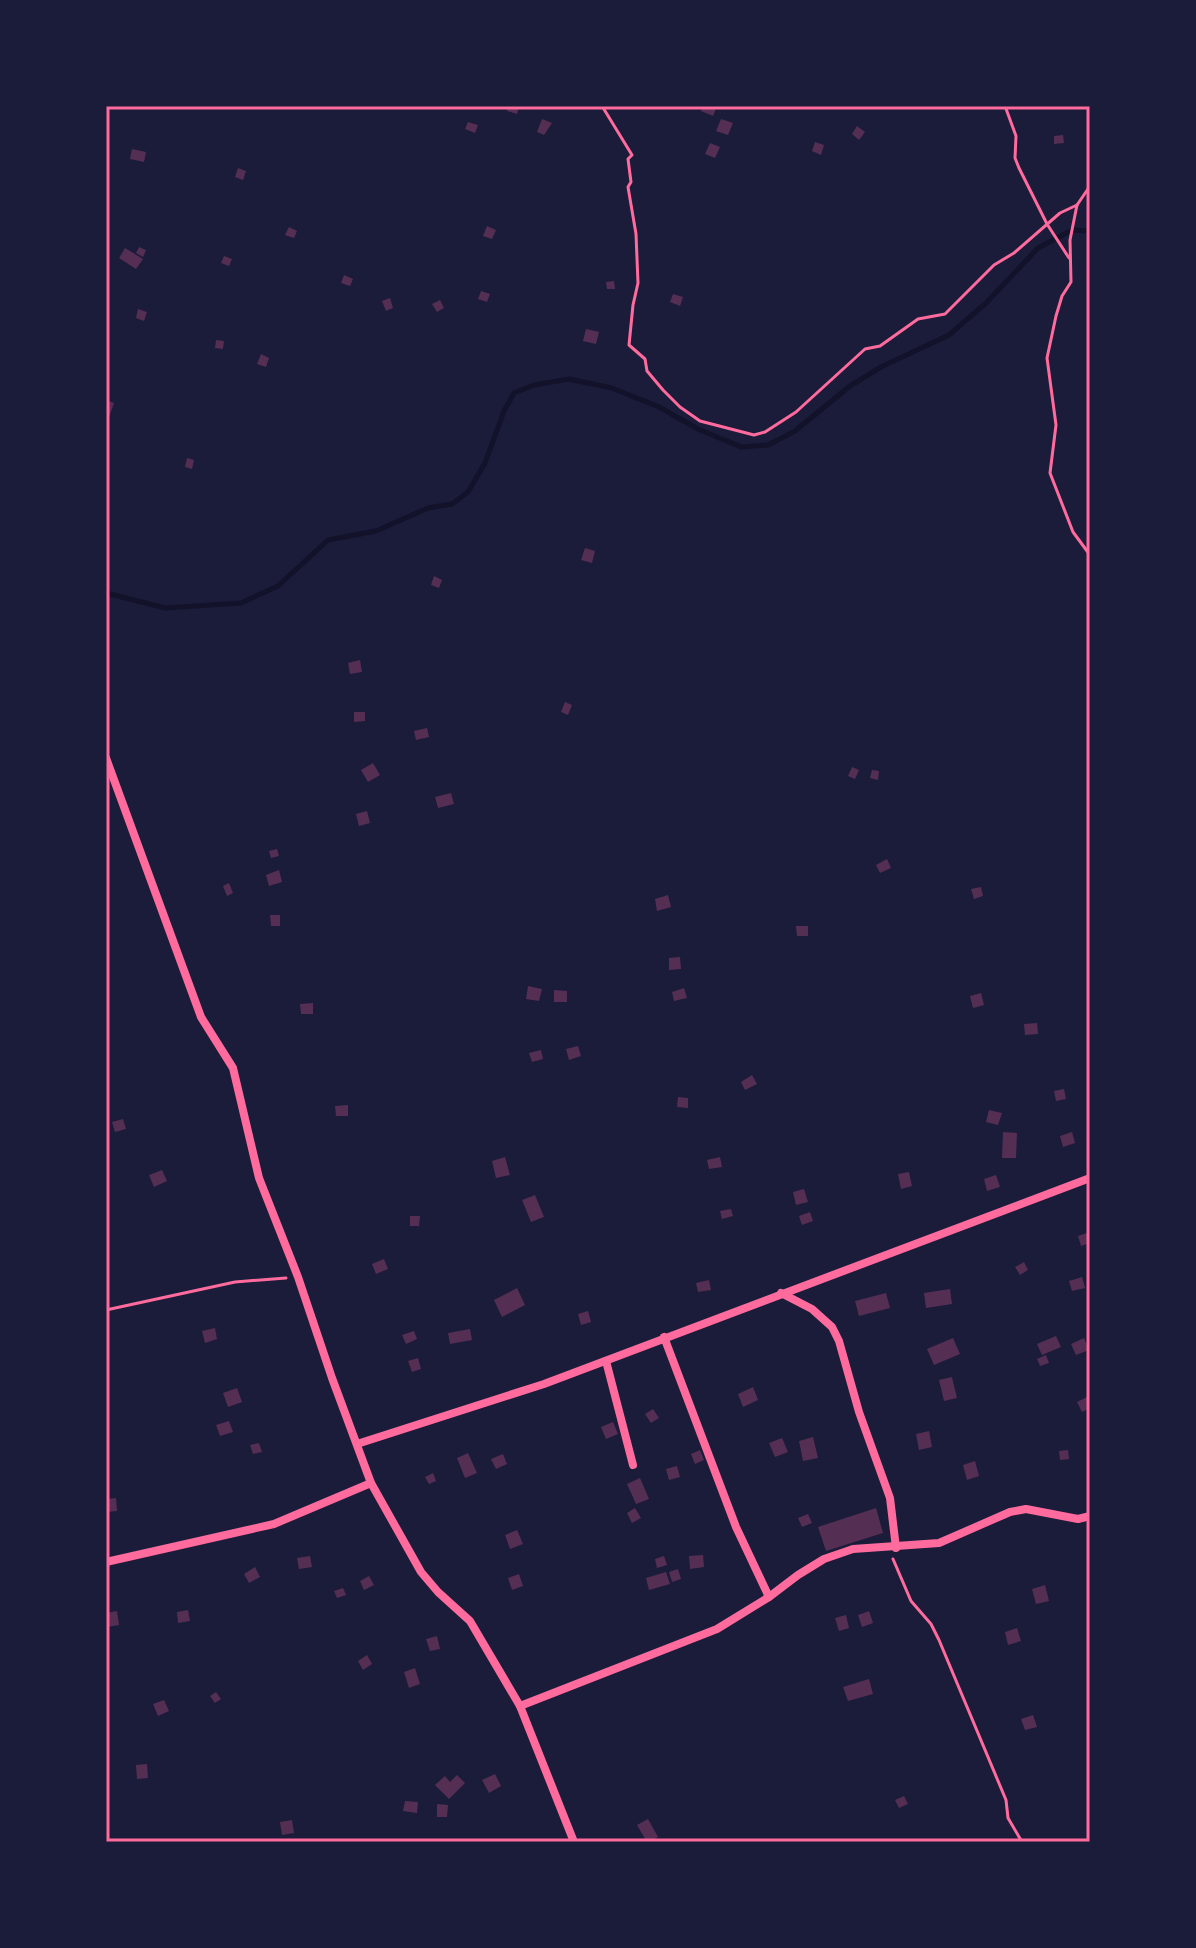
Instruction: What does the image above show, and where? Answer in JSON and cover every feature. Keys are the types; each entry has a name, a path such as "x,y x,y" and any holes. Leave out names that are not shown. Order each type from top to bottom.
{"street":[{"path":"106,758 201,1017 233,1068 259,1178 298,1277 371,1483 421,1572 470,1621 520,1706 574,1842"},
{"path":"357,1444 544,1384 1090,1178"},
{"path":"781,1293 812,1309 832,1327 839,1341 848,1378 890,1498 893,1548"},
{"path":"664,1337 736,1527 769,1597"},
{"path":"606,1361 633,1465"},
{"path":"106,1562 274,1524 371,1483"},
{"path":"520,1706 717,1629 824,1559 853,1549 939,1543 1010,1512 1026,1509 1044,1510 1078,1519 1090,1516"}],"path":[{"path":"602,106 632,155 628,159 631,182 628,187 636,234 638,283 629,345 645,359 647,371 680,407 700,421 754,435 796,412 865,349 880,346 918,319 945,314 994,265 1014,253 1060,213 1077,205"},
{"path":"1005,106 1016,136 1015,158 1047,224 1069,258"},
{"path":"1090,186 1077,205 1069,258 1071,282 1056,316 1047,358 1056,425 1050,473 1073,532 1090,555"},
{"path":"106,1310 235,1282 298,1277"},
{"path":"893,1548 911,1601 931,1624 939,1640 1006,1800 1008,1818 1022,1842"}],"building":[{"path":"509,106 519,106 517,114 507,111"},
{"path":"703,106 717,106 713,116 701,111"},
{"path":"542,119 552,123 544,135 537,132"},
{"path":"721,119 733,123 728,135 716,131"},
{"path":"468,122 478,125 475,133 465,129"},
{"path":"857,126 865,132 859,140 852,134"},
{"path":"1063,135 1064,143 1054,144 1054,136"},
{"path":"815,142 824,145 821,155 812,151"},
{"path":"710,143 720,147 715,158 705,154"},
{"path":"132,149 146,152 144,162 130,159"},
{"path":"238,168 246,171 243,180 235,177"},
{"path":"487,226 496,230 492,239 483,236"},
{"path":"289,227 297,231 294,238 285,235"},
{"path":"139,247 146,250 143,257 136,253"},
{"path":"125,248 143,259 136,269 119,258"},
{"path":"224,256 232,259 229,266 221,263"},
{"path":"344,275 353,279 350,286 341,283"},
{"path":"614,281 615,289 607,289 606,282"},
{"path":"481,291 490,294 487,302 478,299"},
{"path":"673,294 683,297 680,306 670,302"},
{"path":"390,298 393,308 386,311 382,301"},
{"path":"440,300 444,308 437,312 432,304"},
{"path":"138,309 147,312 144,321 136,318"},
{"path":"586,329 599,332 596,344 583,341"},
{"path":"216,340 224,341 223,349 215,348"},
{"path":"261,354 269,358 266,367 257,364"},
{"path":"106,400 114,403 107,423 106,423"},
{"path":"187,458 194,460 192,469 185,467"},
{"path":"585,548 595,551 592,563 581,560"},
{"path":"434,576 442,580 439,588 431,585"},
{"path":"360,660 362,672 350,674 348,663"},
{"path":"565,702 572,705 568,715 561,712"},
{"path":"354,712 365,712 365,721 354,722"},
{"path":"427,728 429,737 416,740 414,731"},
{"path":"373,763 380,775 368,782 361,770"},
{"path":"852,767 859,770 855,779 848,776"},
{"path":"872,770 879,771 878,780 870,778"},
{"path":"451,793 454,804 438,808 435,797"},
{"path":"367,811 370,823 359,826 356,814"},
{"path":"277,849 279,856 271,858 269,851"},
{"path":"887,859 891,868 880,873 876,865"},
{"path":"279,870 282,882 269,886 266,875"},
{"path":"229,883 233,893 227,896 223,886"},
{"path":"981,887 983,896 974,899 971,889"},
{"path":"668,895 671,907 657,911 655,899"},
{"path":"270,915 280,915 280,926 271,926"},
{"path":"796,926 808,926 808,936 797,936"},
{"path":"680,957 681,969 669,970 669,958"},
{"path":"528,986 542,989 539,1001 526,999"},
{"path":"684,988 687,998 674,1001 672,992"},
{"path":"554,990 567,991 567,1002 554,1002"},
{"path":"981,993 984,1005 973,1008 970,996"},
{"path":"313,1003 313,1014 301,1014 300,1004"},
{"path":"1037,1023 1038,1034 1025,1035 1024,1024"},
{"path":"578,1046 581,1056 569,1060 566,1049"},
{"path":"541,1050 543,1059 532,1062 529,1053"},
{"path":"752,1075 757,1084 745,1090 741,1082"},
{"path":"1064,1089 1066,1099 1056,1101 1054,1091"},
{"path":"678,1097 688,1098 688,1108 677,1107"},
{"path":"348,1105 348,1116 336,1116 335,1106"},
{"path":"989,1110 1002,1113 998,1125 986,1122"},
{"path":"123,1119 126,1129 115,1132 112,1122"},
{"path":"1003,1132 1017,1133 1016,1158 1002,1158"},
{"path":"1072,1132 1075,1143 1063,1147 1060,1136"},
{"path":"505,1157 510,1175 496,1178 492,1161"},
{"path":"720,1157 722,1167 709,1169 707,1160"},
{"path":"162,1170 167,1181 154,1187 149,1175"},
{"path":"909,1172 912,1186 901,1189 898,1174"},
{"path":"996,1175 1000,1187 987,1191 984,1179"},
{"path":"804,1189 808,1202 796,1205 793,1192"},
{"path":"535,1195 544,1217 531,1222 522,1200"},
{"path":"731,1209 733,1216 722,1219 720,1211"},
{"path":"810,1212 813,1221 802,1225 799,1216"},
{"path":"410,1216 420,1216 419,1226 410,1226"},
{"path":"1087,1233 1090,1243 1081,1246 1078,1236"},
{"path":"384,1259 388,1269 376,1274 372,1264"},
{"path":"1024,1262 1028,1270 1020,1275 1015,1267"},
{"path":"1082,1277 1085,1288 1072,1291 1069,1281"},
{"path":"709,1280 711,1290 698,1292 696,1283"},
{"path":"517,1288 525,1305 502,1317 494,1300"},
{"path":"950,1289 952,1304 926,1308 924,1293"},
{"path":"886,1293 890,1308 859,1316 855,1301"},
{"path":"588,1311 591,1322 581,1325 578,1314"},
{"path":"215,1328 217,1339 205,1343 202,1331"},
{"path":"470,1329 472,1340 450,1344 448,1333"},
{"path":"414,1331 417,1339 406,1344 402,1335"},
{"path":"1056,1336 1061,1347 1042,1355 1037,1344"},
{"path":"953,1338 960,1354 934,1365 927,1349"},
{"path":"1084,1338 1089,1350 1076,1355 1071,1344"},
{"path":"1046,1355 1049,1363 1040,1366 1037,1359"},
{"path":"418,1358 421,1369 412,1372 408,1361"},
{"path":"952,1377 957,1398 944,1401 939,1380"},
{"path":"753,1387 758,1400 743,1407 738,1394"},
{"path":"237,1388 242,1402 228,1407 223,1393"},
{"path":"1089,1396 1090,1408 1082,1412 1077,1402"},
{"path":"653,1409 659,1418 651,1423 645,1414"},
{"path":"229,1421 233,1432 220,1436 216,1425"},
{"path":"613,1422 618,1434 606,1439 601,1427"},
{"path":"929,1431 932,1447 919,1450 916,1434"},
{"path":"813,1437 818,1458 803,1461 799,1441"},
{"path":"782,1438 788,1452 775,1457 769,1443"},
{"path":"259,1443 262,1452 253,1454 250,1445"},
{"path":"700,1450 704,1460 695,1464 691,1454"},
{"path":"1068,1450 1069,1459 1060,1460 1059,1451"},
{"path":"468,1453 477,1473 465,1478 457,1458"},
{"path":"503,1454 507,1464 496,1469 491,1459"},
{"path":"975,1461 979,1476 967,1480 963,1465"},
{"path":"677,1466 680,1477 669,1480 666,1469"},
{"path":"433,1473 436,1481 429,1484 425,1477"},
{"path":"640,1478 649,1499 636,1504 627,1484"},
{"path":"116,1498 117,1511 106,1512 106,1499"},
{"path":"635,1508 641,1518 632,1523 627,1513"},
{"path":"876,1508 883,1533 826,1551 818,1527"},
{"path":"808,1514 812,1523 802,1527 798,1518"},
{"path":"517,1530 523,1544 510,1549 505,1535"},
{"path":"703,1555 704,1567 690,1569 689,1556"},
{"path":"310,1556 312,1567 299,1569 297,1558"},
{"path":"664,1556 667,1565 657,1568 655,1559"},
{"path":"255,1567 260,1577 249,1583 244,1574"},
{"path":"678,1569 681,1579 672,1582 669,1572"},
{"path":"666,1572 670,1584 649,1590 646,1578"},
{"path":"519,1574 523,1586 512,1590 508,1578"},
{"path":"369,1576 374,1585 364,1590 360,1581"},
{"path":"1045,1585 1049,1601 1036,1604 1032,1589"},
{"path":"343,1588 346,1595 337,1598 334,1591"},
{"path":"188,1610 190,1621 178,1623 177,1612"},
{"path":"117,1611 119,1625 107,1627 106,1613"},
{"path":"869,1611 873,1623 862,1627 858,1615"},
{"path":"846,1615 849,1628 839,1631 835,1618"},
{"path":"1017,1628 1021,1641 1008,1645 1005,1632"},
{"path":"437,1636 440,1649 430,1651 426,1639"},
{"path":"367,1655 372,1664 363,1670 358,1661"},
{"path":"415,1668 420,1684 409,1688 404,1672"},
{"path":"869,1679 873,1694 848,1701 843,1687"},
{"path":"216,1692 221,1699 215,1703 210,1696"},
{"path":"164,1700 169,1711 158,1716 153,1704"},
{"path":"1033,1715 1037,1727 1025,1730 1021,1719"},
{"path":"147,1764 148,1778 137,1779 136,1765"},
{"path":"495,1774 501,1786 489,1793 482,1780"},
{"path":"457,1775 465,1783 449,1799 435,1785 445,1776 450,1782"},
{"path":"904,1796 908,1804 899,1808 895,1800"},
{"path":"405,1801 418,1802 417,1813 403,1811"},
{"path":"437,1804 448,1805 447,1817 437,1817"},
{"path":"648,1819 658,1837 650,1842 637,1825"},
{"path":"292,1820 294,1833 282,1835 280,1822"}],"waterway":[{"path":"106,593 165,608 241,603 278,586 328,540 376,531 428,508 452,504 468,492 485,463 514,393 534,385 569,379 612,388 741,447 768,445 795,431 850,386 881,367 949,335 986,303 1038,248 1072,230 1090,231"}]}
